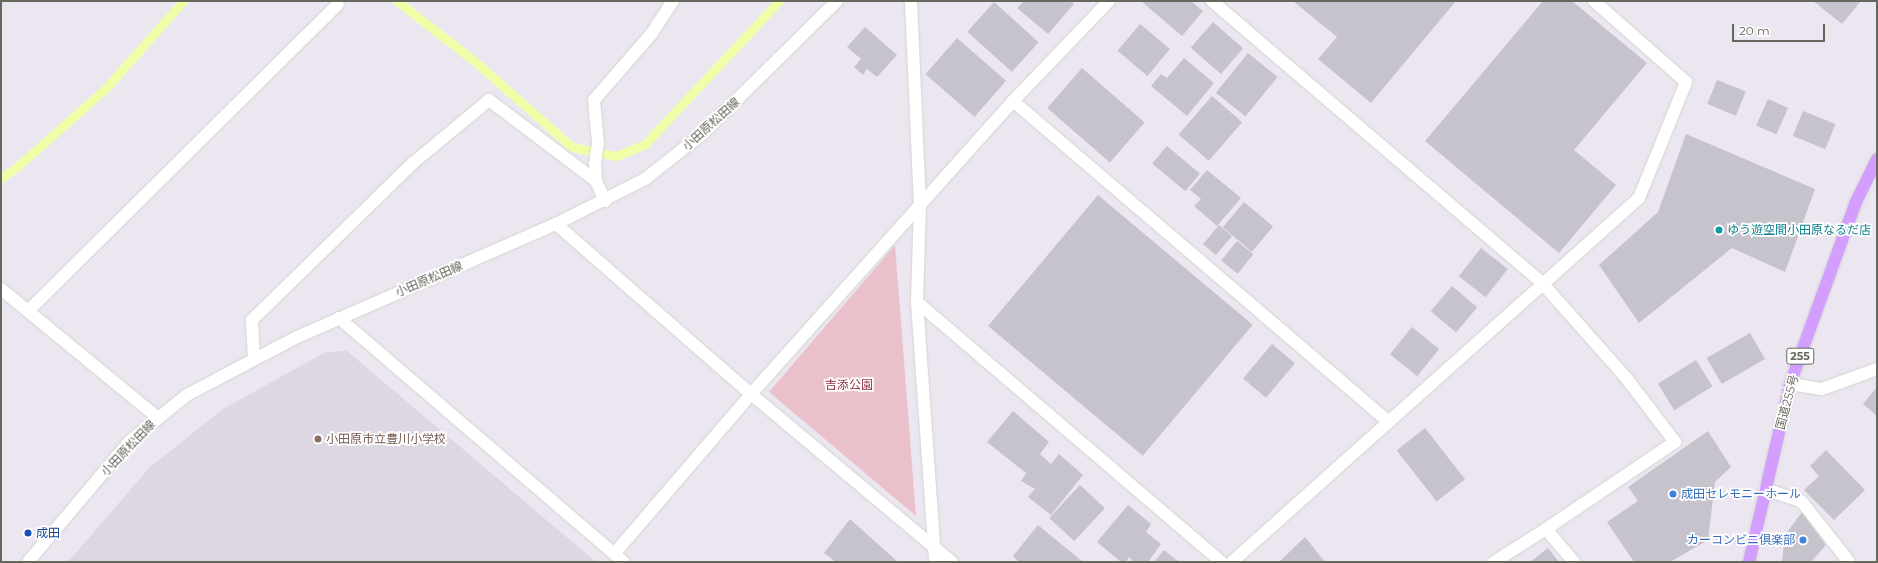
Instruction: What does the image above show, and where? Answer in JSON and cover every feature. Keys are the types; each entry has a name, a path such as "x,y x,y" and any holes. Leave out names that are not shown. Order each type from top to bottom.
{"highway":[{"name":"国道255号","path":"1749,562 1790,384 1855,204 1877,159"}],"street":[{"path":"605,200 596,181 595,164 598,143 594,100 652,33 673,1"},
{"name":"小田原松田線","path":"28,562 130,441 187,395 254,359 339,318 556,224 645,179 701,135 837,1"},
{"path":"911,1 920,205 917,302 935,562"},
{"path":"614,554 751,394 1013,101 1109,1"},
{"path":"1212,1 1543,284 1627,380 1675,442 1546,529 1494,562"},
{"path":"1232,562 1639,198 1686,82 1594,1"},
{"path":"28,311 338,4"},
{"path":"254,359 252,320 413,163 489,100 596,181"},
{"path":"1013,101 1389,422"},
{"path":"556,224 751,394 952,562"},
{"path":"1,289 158,417"},
{"path":"917,302 1221,562"},
{"path":"339,318 624,562"},
{"path":"1790,384 1822,389 1877,369"},
{"path":"1765,489 1802,502 1849,562"},
{"path":"1546,529 1574,562"}],"shaded area":[{"name":"小田原市立豊川小学校","path":"347,351 596,562 68,562 149,468 223,409 326,352"}],"green space":[{"name":"吉添公園","path":"895,245 916,516 769,392"}],"building":[{"path":"1024,1 1070,1 1074,4 1048,34 1017,8"},
{"path":"1141,1 1191,1 1203,11 1182,36"},
{"path":"1293,1 1456,1 1371,103 1318,59 1337,37"},
{"path":"1543,1 1572,1 1647,63 1574,150 1616,185 1559,253 1425,141"},
{"path":"1813,1 1861,1 1842,24"},
{"path":"994,2 1039,42 1012,72 967,32"},
{"path":"1213,22 1243,48 1221,74 1191,48"},
{"path":"1140,24 1170,49 1147,76 1118,51"},
{"path":"865,27 897,55 877,77 867,69 863,75 854,67 861,59 847,47"},
{"path":"957,38 1006,81 975,117 926,74"},
{"path":"1248,53 1278,77 1245,117 1216,93"},
{"path":"1184,58 1214,83 1187,116 1151,86 1161,74 1167,78"},
{"path":"1082,68 1145,122 1110,162 1047,108"},
{"path":"1717,80 1746,92 1736,116 1707,104"},
{"path":"1212,96 1242,122 1209,161 1179,134"},
{"path":"1768,99 1788,108 1776,134 1756,125"},
{"path":"1803,111 1835,124 1825,149 1793,136"},
{"name":"ゆう遊空間小田原なるだ店","path":"1686,134 1815,189 1785,272 1732,248 1639,323 1599,265 1658,212"},
{"path":"1167,146 1200,174 1185,191 1152,164"},
{"path":"1207,170 1241,198 1217,226 1194,206 1201,199 1190,190"},
{"path":"1098,195 1253,325 1143,456 988,326"},
{"path":"1244,202 1273,226 1252,252 1223,227"},
{"path":"1219,225 1232,236 1216,255 1203,244"},
{"path":"1237,241 1253,254 1238,274 1221,260"},
{"path":"1481,248 1508,269 1486,297 1459,276"},
{"path":"1452,286 1477,307 1456,332 1431,311"},
{"path":"1412,327 1439,349 1417,376 1390,354"},
{"path":"1750,333 1765,359 1722,384 1707,358"},
{"path":"1272,344 1295,363 1266,398 1243,378"},
{"path":"1696,360 1712,386 1674,410 1658,384"},
{"path":"1877,387 1877,416 1863,404"},
{"path":"1013,411 1049,442 1040,454 1051,464 1059,454 1083,475 1051,515 1028,497 1035,489 1021,481 1033,463 1026,473 987,442"},
{"path":"1425,428 1465,479 1437,501 1397,450"},
{"name":"成田セレモニーホール","path":"1708,431 1731,467 1715,482 1708,540 1670,562 1634,562 1607,522 1638,501 1628,487"},
{"path":"1826,450 1865,490 1834,520 1804,490 1819,476 1810,466"},
{"path":"1080,485 1105,508 1074,541 1049,518"},
{"path":"1128,505 1151,524 1146,532 1161,544 1148,562 1134,562 1129,557 1126,562 1121,562 1097,542"},
{"name":"カーコンビニ倶楽部","path":"1802,512 1826,545 1811,562 1782,562 1785,535"},
{"path":"850,519 898,562 836,562 824,553"},
{"path":"1038,525 1083,562 1019,562 1013,556"},
{"path":"1305,537 1325,562 1279,562"},
{"path":"1548,548 1559,562 1530,562"},
{"path":"1164,550 1179,562 1154,562"}],"waterway":[{"path":"1,178 18,166 107,87 183,1"},
{"path":"397,1 473,60 572,147 616,156 645,144 779,1"}],"place":[{"name":"ゆう遊空間小田原なるだ店","path":"1719,230"},
{"name":"小田原市立豊川小学校","path":"318,439"},
{"name":"成田セレモニーホール","path":"1673,494"},
{"name":"成田","path":"28,533"},
{"name":"カーコンビニ倶楽部","path":"1803,540"}]}
